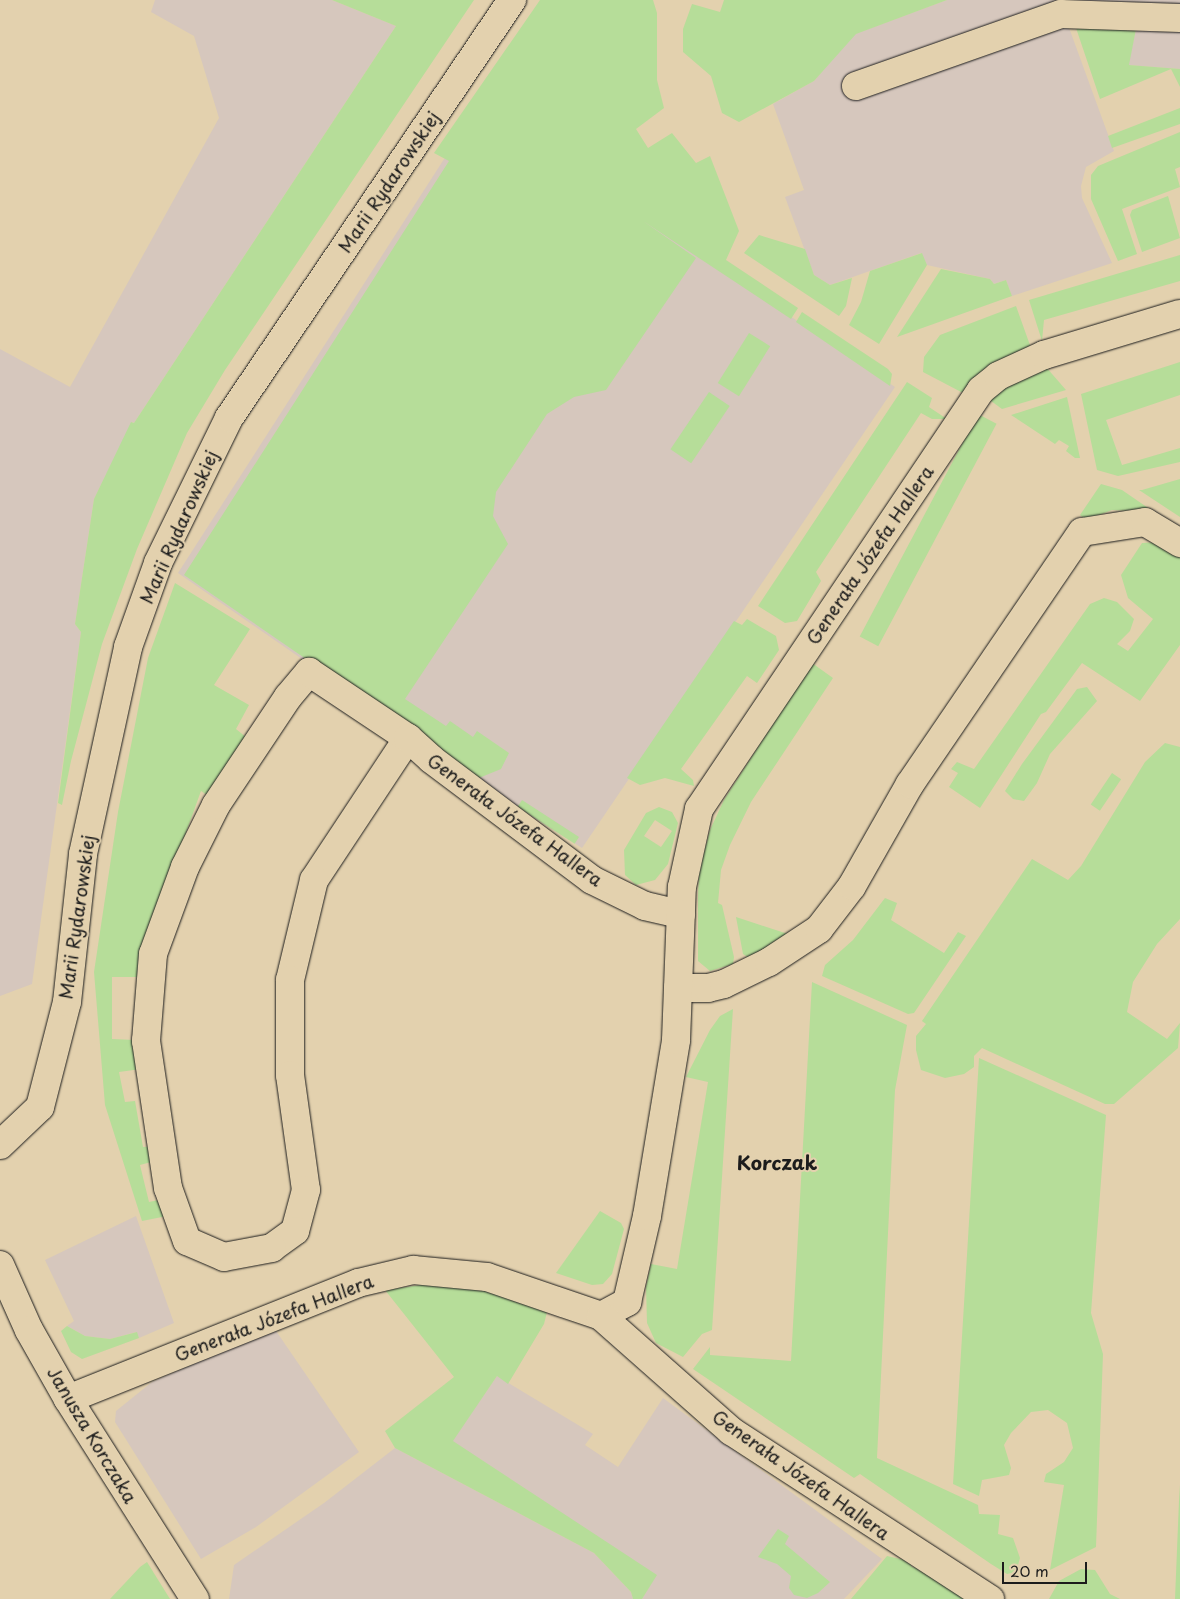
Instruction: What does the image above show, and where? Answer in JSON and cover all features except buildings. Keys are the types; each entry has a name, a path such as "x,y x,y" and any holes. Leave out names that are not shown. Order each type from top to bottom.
{"street":[{"name":"Marii Rydarowskiej","path":"0,1145 40,1107 66,1002 83,854 128,647 158,563 228,418 512,0"},
{"path":"856,86 1061,14 1180,18"},
{"name":"Generała Józefa Hallera","path":"601,1316 627,1302 641,1245 676,1040 682,887 699,809 981,390 998,376 1044,355 1180,314"},
{"path":"678,988 708,988 724,984 769,962 819,929 852,886 910,784 1082,532 1145,522 1180,543"},
{"name":"Generała Józefa Hallera","path":"408,738 314,880 290,980 290,1075 306,1190 295,1231 272,1248 224,1257 186,1241 168,1188 146,1041 153,954 184,867 216,805 282,704 309,672 408,738 431,759 592,880 638,903 681,914"},
{"name":"Janusza Korczaka","path":"0,1265 29,1330 68,1399 195,1599"},
{"name":"Generała Józefa Hallera","path":"68,1399 358,1284 413,1270 488,1278 601,1316 731,1431 990,1599"}],"shaded area":[{"path":"155,0 332,0 396,26 134,423 132,422 94,499 75,624 81,632 32,984 0,996 0,349 70,387 219,118 194,36 151,12"},
{"path":"947,0 1180,0 1180,6 1060,3 1114,151 1086,167 1081,186 1082,198 1112,263 1012,296 1006,280 994,284 990,279 927,265 921,253 830,285 814,275 785,197 804,190 773,104 814,81 855,34"},
{"path":"1136,29 1180,31 1180,69 1128,65"},
{"path":"446,156 616,198 895,387 582,848 492,791 178,573"},
{"path":"136,1216 174,1323 139,1338 136,1332 110,1339 85,1336 67,1326 74,1321 45,1260"},
{"path":"274,1328 359,1452 256,1527 201,1559 115,1422 116,1411 152,1382"},
{"path":"497,1376 593,1434 585,1445 618,1467 663,1398 882,1559 844,1599 642,1599 656,1575 452,1441"},
{"path":"395,1448 594,1553 631,1592 633,1599 229,1599 234,1565 324,1503"}],"green space":[{"path":"332,0 474,0 225,370 187,433 137,549 102,644 71,761 62,805 58,803 81,632 75,624 94,499 131,422 134,423 396,26"},
{"path":"540,0 653,0 657,13 657,80 664,108 636,129 648,148 672,133 696,163 710,156 739,231 726,260 798,308 791,319 643,221 696,258 606,390 574,397 547,414 496,492 493,516 508,544 405,699 446,726 450,721 473,737 477,731 509,753 501,769 479,778 184,575 449,161 434,153"},
{"path":"724,0 947,0 856,34 814,81 739,122 722,113 711,76 683,52 683,29 692,4 720,12"},
{"path":"1076,28 1136,29 1129,65 1180,69 1180,87 1171,69 1100,99"},
{"path":"1180,108 1180,124 1112,148 1108,136"},
{"path":"1180,132 1180,167 1175,169 1180,187 1122,209 1137,254 1118,261 1091,199 1091,175 1098,166"},
{"path":"1168,196 1180,238 1142,252 1130,215 1132,210"},
{"path":"759,235 805,249 814,275 830,285 852,278 846,306 839,316 744,253"},
{"path":"922,253 927,265 879,344 849,325 861,302 870,271"},
{"path":"1180,255 1180,281 1044,320 1042,341 1029,300"},
{"path":"941,269 990,279 994,284 1006,280 1012,296 897,337"},
{"path":"1016,306 1031,348 1000,361 969,383 963,393 923,372 924,357 940,335"},
{"path":"802,312 888,369 892,374 890,386 796,322"},
{"path":"749,333 770,346 739,396 718,383"},
{"path":"1180,362 1180,395 1106,420 1122,465 1180,448 1180,462 1118,476 1097,470 1081,394"},
{"path":"1046,367 1066,390 1002,409 987,398 1007,382"},
{"path":"907,382 932,398 929,407 947,419 932,419 921,413 816,572 821,581 797,621 785,623 758,606"},
{"path":"709,392 730,406 691,463 670,449"},
{"path":"1067,397 1080,458 1075,458 1066,451 1069,446 1059,440 1055,444 1011,415"},
{"path":"978,414 997,424 878,646 860,637"},
{"path":"1180,479 1180,517 1139,490 1142,490"},
{"path":"1101,484 1122,490 1154,512 1112,510 1086,520 1080,515"},
{"path":"1159,542 1180,553 1180,645 1140,701 1082,663 1046,712 1041,714 980,808 949,787 958,773 951,769 957,762 974,769 1090,604 1104,598 1117,602 1134,619 1130,631 1117,644 1128,651 1153,619 1128,598 1121,575 1142,543"},
{"path":"175,583 250,629 214,685 249,705 236,729 252,742 213,799 201,791 138,965 138,977 112,977 112,1039 135,1040 141,1069 119,1072 125,1102 135,1101 143,1147 159,1146 162,1159 140,1165 149,1202 168,1198 172,1215 142,1221 105,1105 94,972 118,812 148,658"},
{"path":"747,619 776,636 779,650 757,683 747,676 681,769 693,780 694,786 665,778 640,785 627,778 734,621 742,625"},
{"path":"812,663 833,678 751,802 730,845 721,870 718,903 722,905 734,957 733,964 710,971 698,961 698,896 699,871 710,830 724,800"},
{"path":"1087,687 1097,701 1050,754 1037,783 1024,801 1013,799 1005,791 1022,764 1077,689"},
{"path":"1165,743 1180,747 1180,919 1157,944 1133,982 1127,1012 1167,1039 1180,1023 1178,1048 1114,1104 1105,1104 982,1048 974,1056 974,1067 964,1074 945,1078 921,1070 916,1050 916,1036 926,1024 922,1021 1032,859 1068,880 1081,866 1145,762"},
{"path":"1112,773 1121,779 1100,811 1091,805"},
{"path":"522,800 579,837 575,844 518,807"},
{"path":"659,807 672,812 678,823 668,864 655,880 636,885 625,875 624,850 646,813","holes":["655,820 672,831 661,847 644,836"]},
{"path":"885,898 897,903 891,920 944,953 958,932 966,936 914,1013 908,1014 822,976 825,965 853,940"},
{"path":"736,917 788,934 788,936 749,958 743,954"},
{"path":"812,982 907,1025 895,1090 877,1458 978,1505 979,1514 1000,1515 998,1534 1013,1538 1020,1558 1016,1572 1007,1574 991,1564 860,1474 854,1478 693,1369 710,1347 710,1355 791,1361"},
{"path":"733,1009 712,1330 702,1334 683,1357 656,1343 647,1323 646,1287 651,1264 677,1269 708,1082 686,1077 710,1030 720,1016"},
{"path":"979,1058 1106,1115 1091,1313 1103,1354 1096,1547 1050,1570 1064,1485 1044,1482 1046,1474 1064,1462 1073,1448 1067,1423 1048,1410 1031,1412 1011,1433 1004,1445 1011,1468 1009,1475 982,1480 979,1496 953,1484"},
{"path":"600,1211 621,1223 624,1229 612,1274 603,1284 592,1285 556,1273"},
{"path":"435,1283 478,1288 547,1312 544,1324 508,1384 497,1376 453,1441 657,1575 642,1599 633,1599 631,1592 594,1553 395,1448 385,1431 454,1377 385,1290"},
{"path":"67,1326 85,1336 110,1339 137,1332 139,1338 82,1359 71,1352 61,1331"},
{"path":"1180,1485 1180,1599 1175,1599 1179,1501"},
{"path":"778,1529 789,1536 785,1544 830,1582 818,1593 807,1598 794,1595 789,1588 791,1576 777,1564 758,1557"},
{"path":"887,1556 909,1561 912,1567 931,1570 975,1599 851,1599"},
{"path":"147,1562 170,1599 110,1599 140,1567"},
{"path":"1081,1569 1095,1570 1110,1594 1120,1599 1049,1599 1059,1581"}],"district":[{"name":"Korczak","path":"777,1163"}]}
